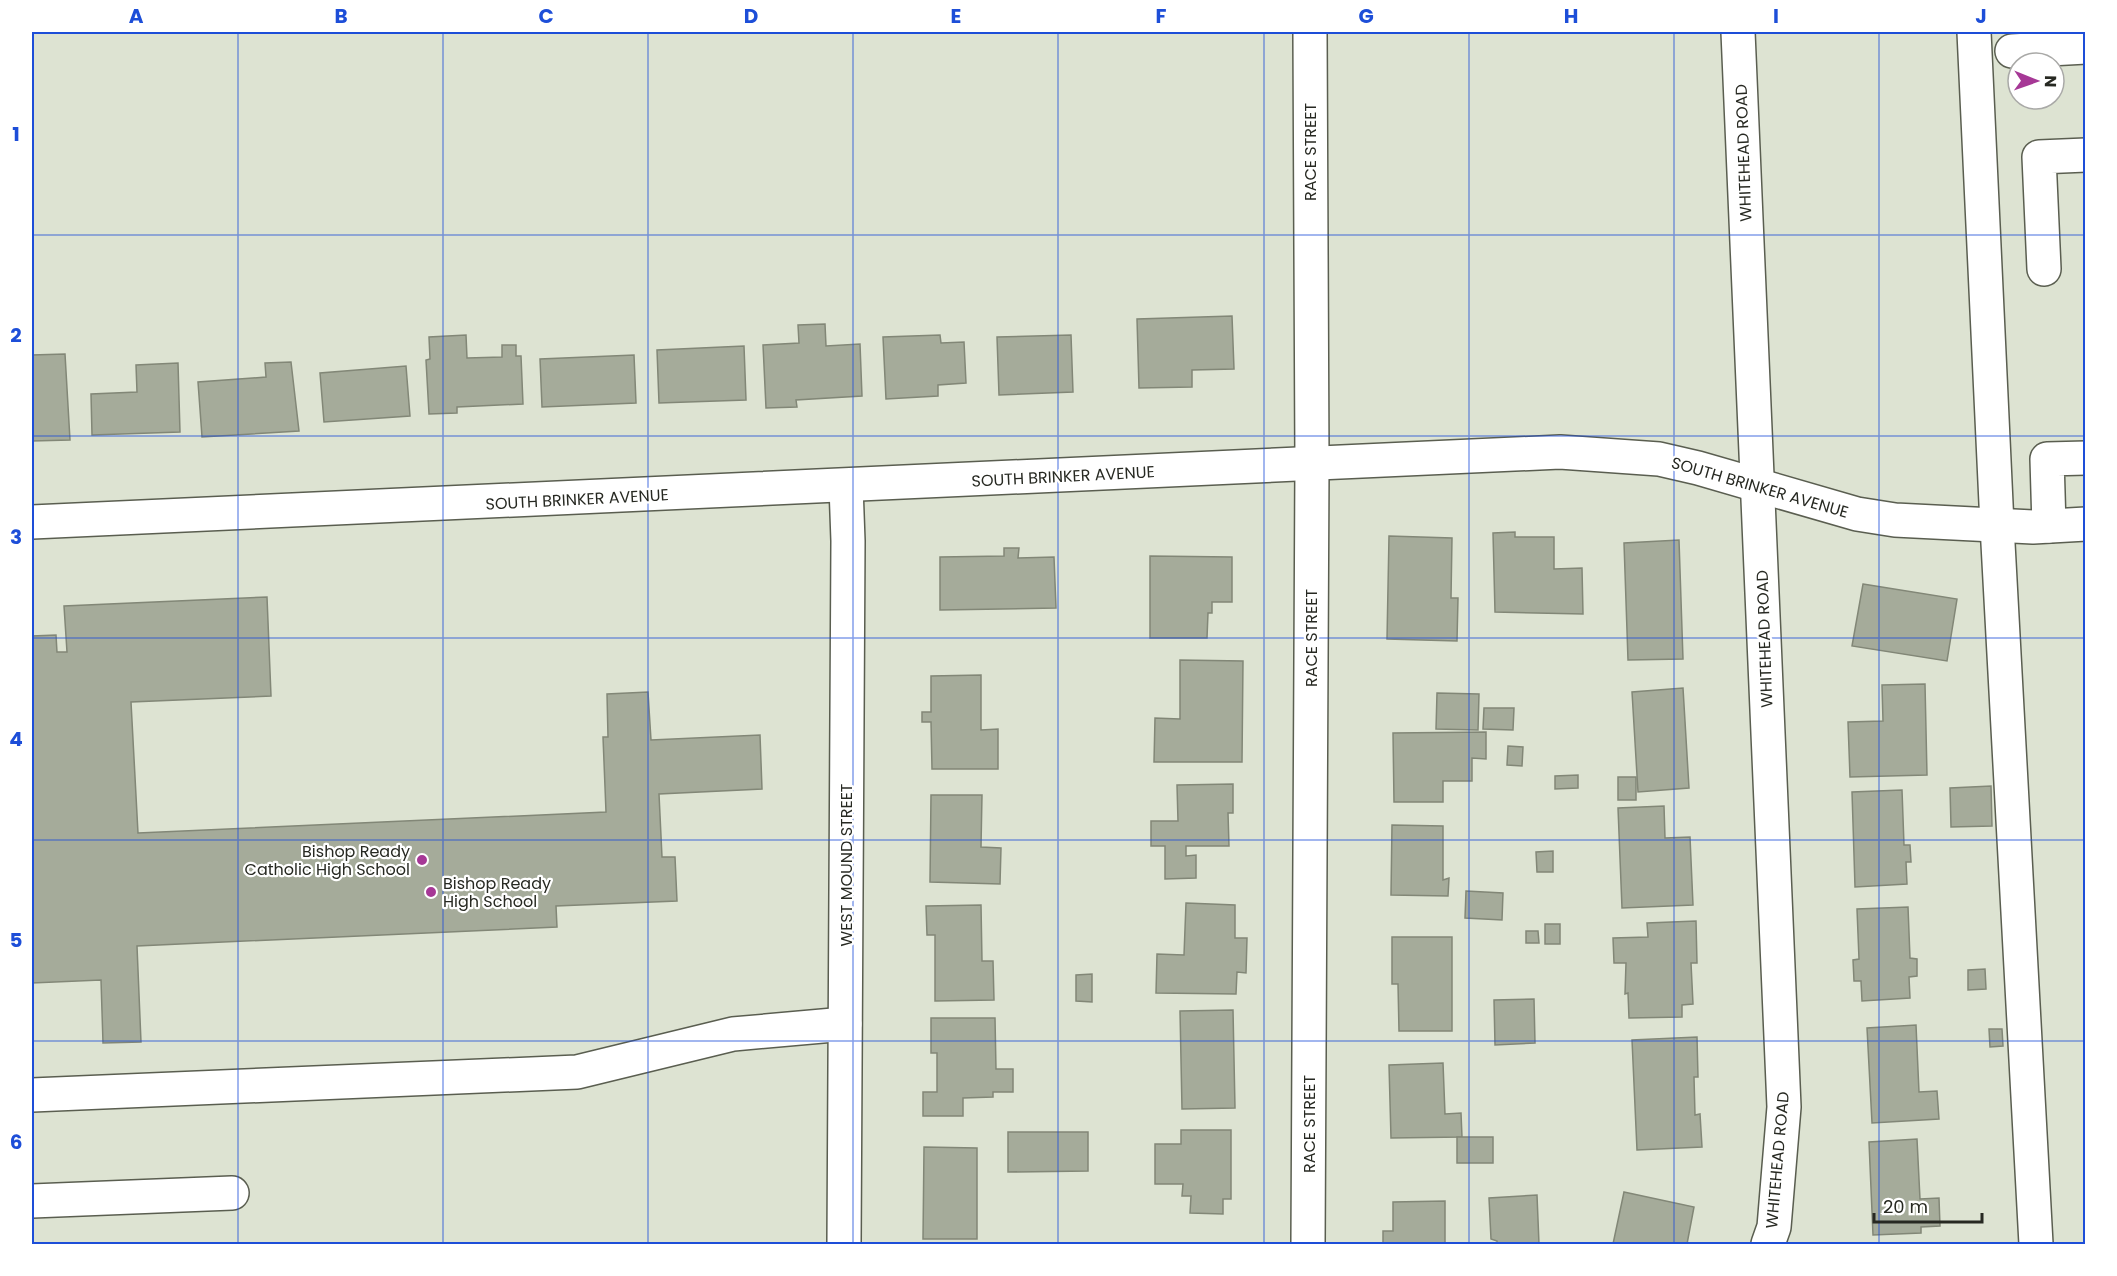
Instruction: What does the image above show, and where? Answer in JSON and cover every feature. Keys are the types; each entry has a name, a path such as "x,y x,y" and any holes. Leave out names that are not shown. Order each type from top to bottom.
{"street":[{"name":"RACE STREET","path":"1308,1245 1312,464 1310,32"},
{"name":"WHITEHEAD ROAD","path":"1738,32 1784,1107 1774,1227 1768,1245"},
{"path":"1974,32 1997,525 2036,1245"},
{"path":"2012,51 2085,47"},
{"path":"2044,269 2039,158 2085,155"},
{"name":"SOUTH BRINKER AVENUE","path":"32,522 1560,452 1659,459 1857,514 1895,520 1997,525 2085,524"},
{"path":"2049,526 2047,459 2085,458"},
{"name":"WEST MOUND STREET","path":"844,1245 846,486"},
{"path":"32,1095 577,1072 733,1034 845,1024"},
{"path":"32,1201 232,1193"}],"building":[{"path":"1232,316 1234,369 1192,370 1192,387 1139,388 1137,319"},
{"path":"825,324 826,346 860,344 862,396 796,400 797,407 766,408 763,345 799,343 798,325"},
{"path":"466,335 467,358 502,357 502,345 516,345 516,356 521,356 523,404 457,407 457,413 429,414 426,360 430,359 429,337"},
{"path":"940,335 941,343 964,342 966,383 938,385 938,396 886,399 883,337"},
{"path":"1071,335 1073,392 999,395 997,337"},
{"path":"744,346 746,400 659,403 657,350"},
{"path":"65,354 70,440 32,441 32,355"},
{"path":"634,355 636,403 542,407 540,359"},
{"path":"291,362 299,431 202,437 198,382 266,377 265,363"},
{"path":"178,363 180,432 92,435 91,394 137,392 136,365"},
{"path":"406,366 410,416 324,422 320,373"},
{"path":"1515,532 1515,537 1554,537 1554,569 1582,568 1583,614 1495,612 1493,533"},
{"path":"1389,536 1452,538 1451,598 1458,598 1457,641 1387,639"},
{"path":"1679,540 1683,659 1628,660 1624,543"},
{"path":"1004,548 1019,548 1018,558 1054,557 1056,608 940,610 940,557 1004,556"},
{"path":"1150,556 1232,557 1232,602 1212,602 1212,613 1208,613 1207,638 1150,638"},
{"path":"1863,584 1957,599 1947,661 1852,646"},
{"path":"267,597 271,696 131,702 138,833 606,812 603,737 608,737 607,694 648,692 651,740 760,735 762,789 659,794 662,857 675,857 677,901 556,906 557,927 137,946 141,1042 103,1043 101,980 32,983 32,636 56,635 57,652 67,652 64,606"},
{"path":"1180,660 1243,661 1242,762 1154,762 1155,718 1180,719"},
{"path":"981,675 981,730 998,729 998,769 932,769 931,722 922,722 922,712 931,712 931,676"},
{"path":"1925,684 1927,775 1850,777 1848,722 1883,721 1882,685"},
{"path":"1683,688 1689,788 1638,792 1632,692"},
{"path":"1437,693 1479,694 1478,730 1436,729"},
{"path":"1484,708 1514,708 1513,730 1483,729"},
{"path":"1486,732 1486,759 1472,758 1472,781 1443,781 1443,802 1394,802 1393,733"},
{"path":"1508,746 1523,747 1522,766 1507,765"},
{"path":"1578,775 1578,788 1555,789 1555,776"},
{"path":"1618,777 1636,777 1636,800 1618,800"},
{"path":"1233,784 1233,813 1228,813 1229,846 1186,846 1186,856 1196,855 1196,878 1165,879 1165,846 1151,846 1151,821 1178,821 1177,785"},
{"path":"1991,786 1992,826 1951,827 1950,788"},
{"path":"1902,790 1904,845 1910,845 1911,862 1906,862 1907,884 1855,887 1852,792"},
{"path":"931,795 982,795 981,847 1001,848 1000,884 930,882"},
{"path":"1664,806 1665,838 1690,837 1693,905 1622,908 1618,808"},
{"path":"1392,825 1443,826 1443,880 1449,878 1448,896 1391,895"},
{"path":"1553,851 1553,872 1537,872 1536,852"},
{"path":"1466,891 1503,893 1502,920 1465,918"},
{"path":"1186,903 1235,905 1235,938 1247,938 1246,973 1237,972 1236,994 1156,993 1157,954 1184,955"},
{"path":"981,905 982,961 993,961 994,1000 935,1001 935,935 927,935 926,906"},
{"path":"1908,907 1910,958 1917,959 1917,976 1909,977 1910,998 1862,1001 1861,981 1854,981 1853,960 1859,959 1857,909"},
{"path":"1696,921 1697,963 1691,963 1693,1004 1682,1005 1682,1017 1629,1018 1628,993 1625,994 1626,963 1614,963 1613,938 1648,937 1647,923"},
{"path":"1545,924 1560,924 1560,944 1545,944"},
{"path":"1526,931 1538,931 1539,943 1526,943"},
{"path":"1392,937 1452,937 1452,1031 1399,1031 1398,984 1392,984"},
{"path":"1985,969 1986,989 1968,990 1968,970"},
{"path":"1092,974 1092,1002 1076,1001 1076,975"},
{"path":"1534,999 1535,1043 1495,1045 1494,1000"},
{"path":"1233,1010 1235,1108 1182,1109 1180,1011"},
{"path":"931,1018 995,1018 996,1069 1013,1069 1013,1092 993,1092 993,1097 963,1098 963,1116 923,1116 923,1092 937,1092 937,1053 931,1053"},
{"path":"1916,1025 1919,1092 1937,1091 1939,1119 1872,1123 1867,1028"},
{"path":"1989,1029 2002,1029 2003,1046 1990,1047"},
{"path":"1697,1037 1698,1077 1694,1077 1695,1115 1700,1114 1702,1147 1637,1150 1632,1040"},
{"path":"1443,1063 1445,1114 1461,1113 1462,1137 1391,1138 1389,1065"},
{"path":"1181,1130 1231,1130 1231,1199 1223,1199 1223,1214 1190,1213 1191,1196 1182,1196 1183,1184 1155,1184 1155,1144 1181,1144"},
{"path":"1008,1132 1088,1132 1088,1171 1008,1172"},
{"path":"1457,1137 1493,1137 1493,1163 1457,1163"},
{"path":"1917,1139 1920,1199 1939,1198 1940,1226 1921,1227 1921,1233 1873,1235 1869,1142"},
{"path":"924,1147 977,1148 977,1239 923,1239"},
{"path":"1624,1192 1694,1207 1687,1244 1613,1244"},
{"path":"1537,1195 1539,1244 1497,1244 1497,1241 1491,1239 1489,1198"},
{"path":"1445,1201 1445,1244 1383,1244 1383,1231 1393,1231 1393,1202"}],"place":[{"name":"Bishop Ready Catholic High School","path":"422,860"},
{"name":"Bishop Ready High School","path":"431,892"}]}
